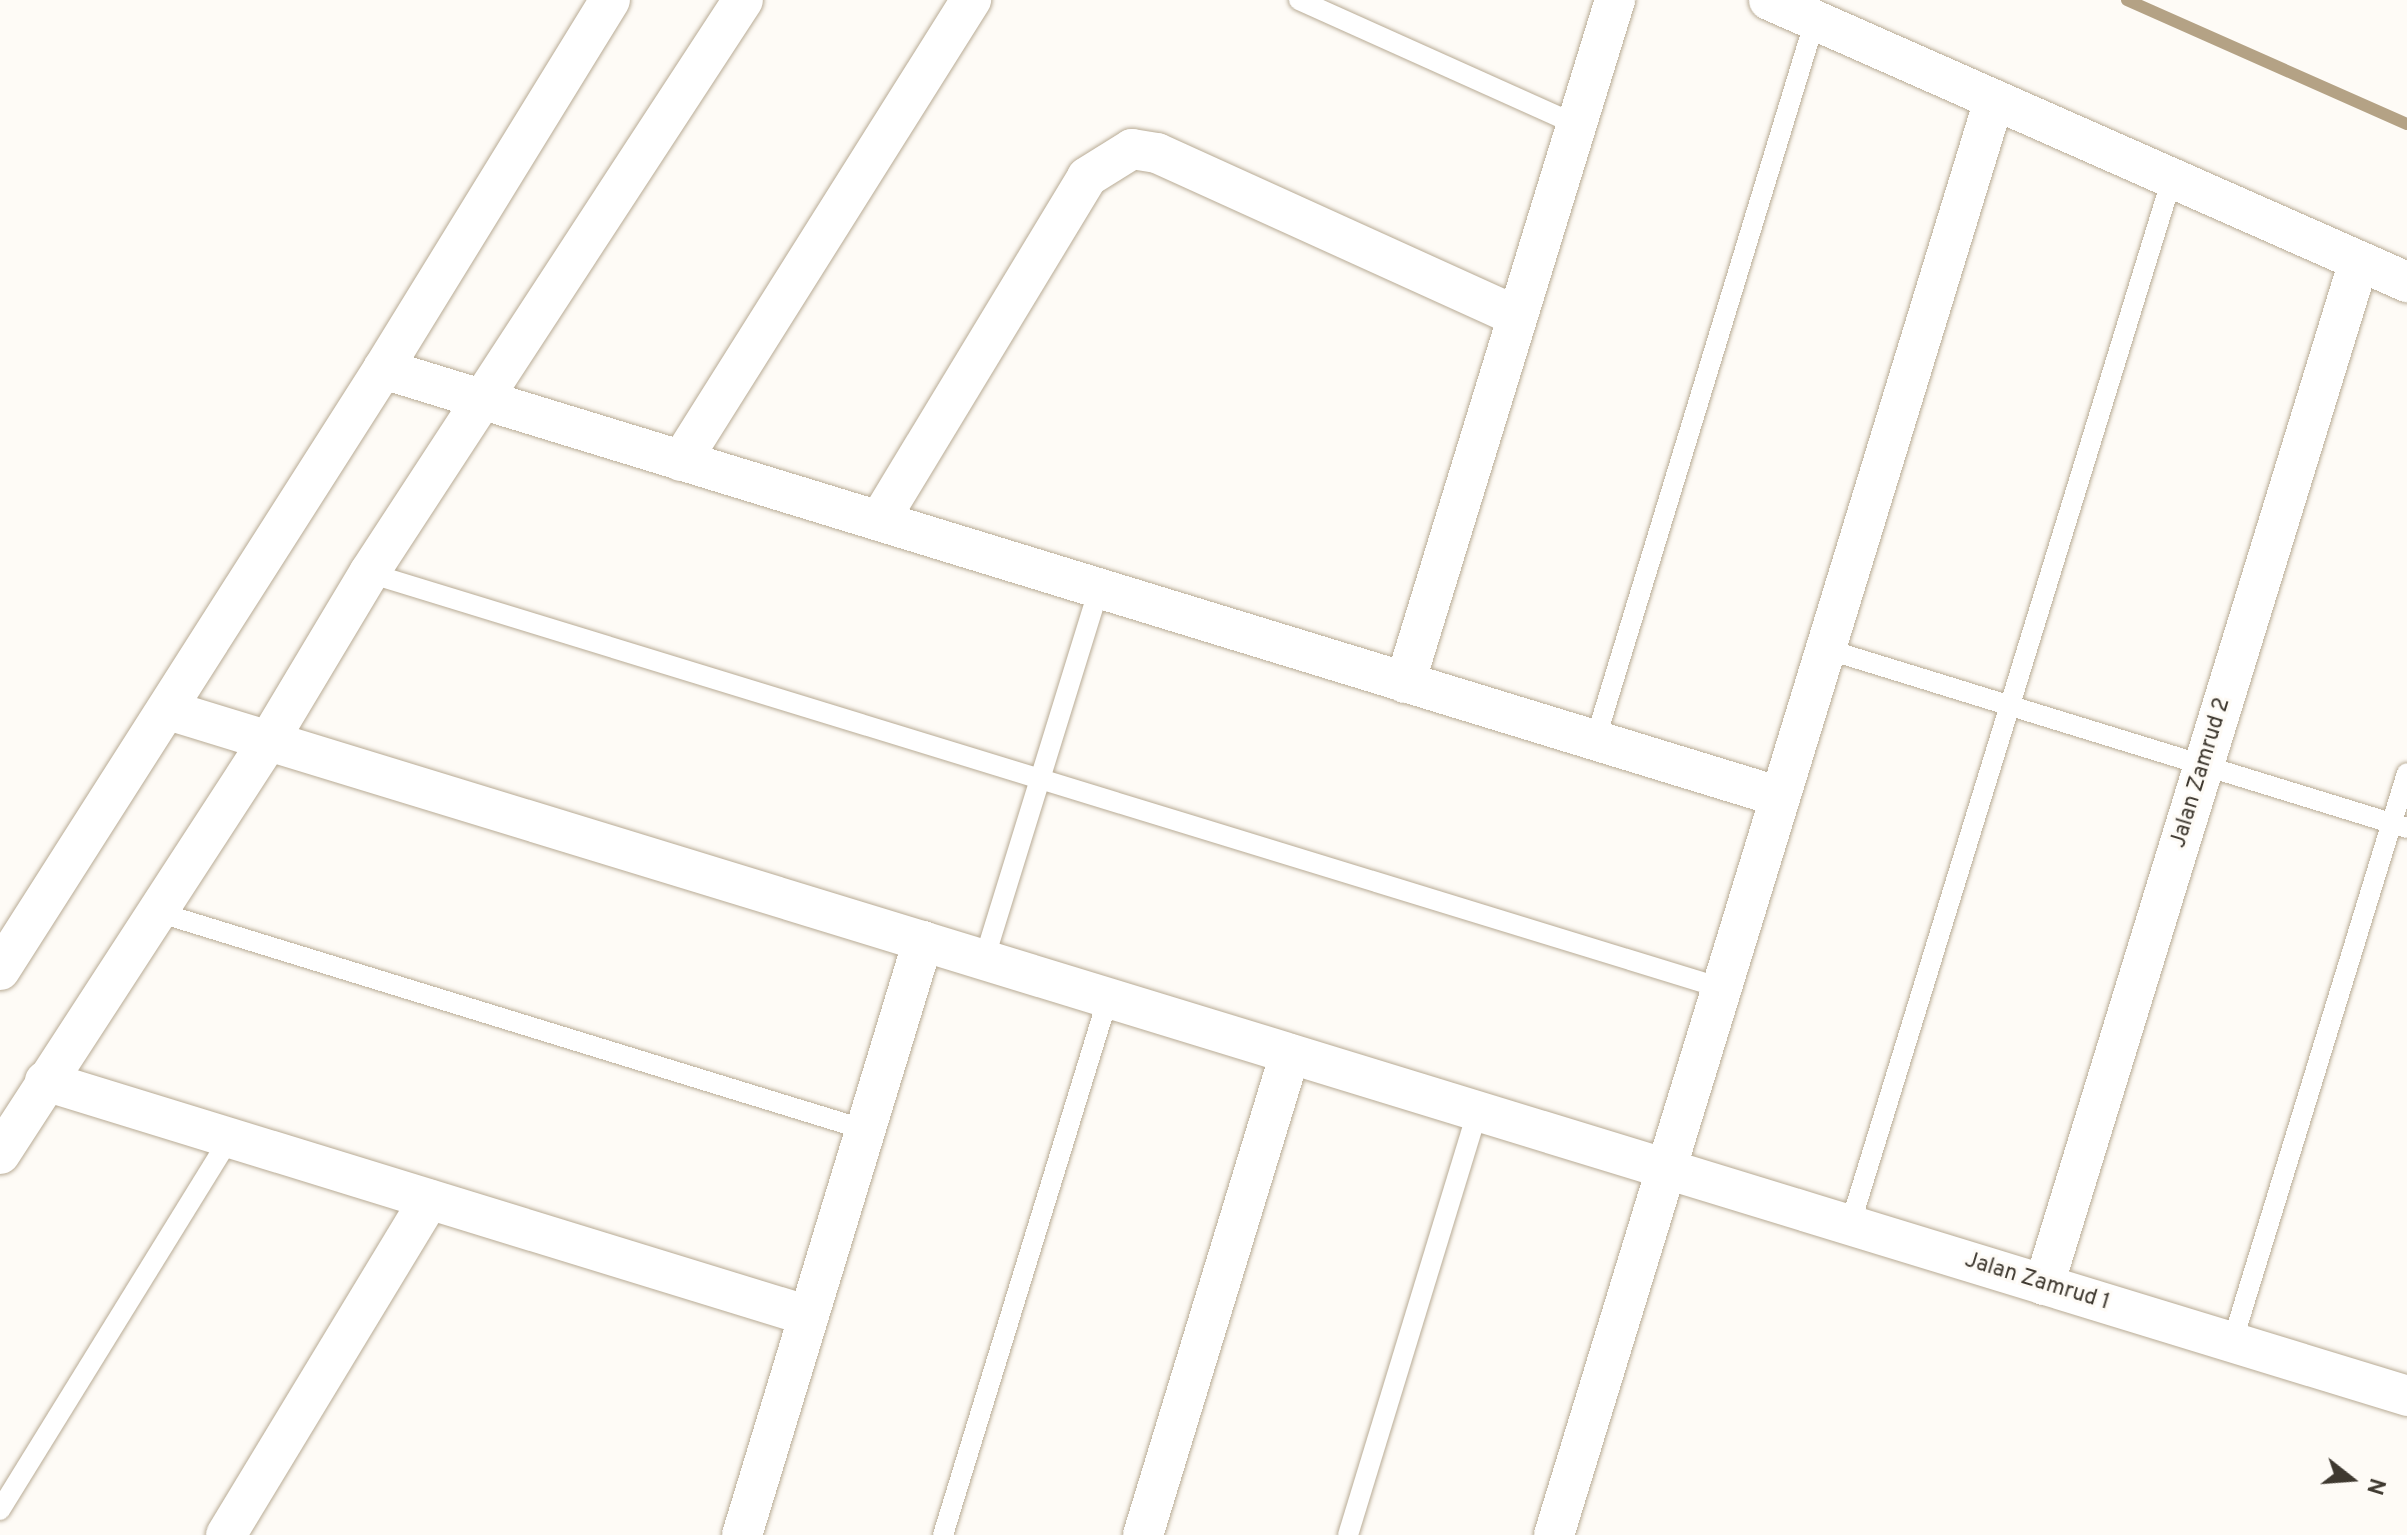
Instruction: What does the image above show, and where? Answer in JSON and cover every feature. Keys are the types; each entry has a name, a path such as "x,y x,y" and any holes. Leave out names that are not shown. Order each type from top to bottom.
{"street":[{"path":"3,959 168,710 610,0"},
{"path":"0,1154 154,911 269,740 369,573 481,399 743,0"},
{"path":"681,461 971,0"},
{"path":"1405,683 1615,0"},
{"path":"1769,0 2407,282"},
{"path":"1554,1535 1994,100"},
{"path":"879,521 1087,177 1132,149 1157,153 1517,316"},
{"name":"Jalan Zamrud 2","path":"2044,1285 2359,261"},
{"path":"383,369 1780,797"},
{"name":"Jalan Zamrud 1","path":"168,710 2407,1396"},
{"path":"742,1535 923,941"},
{"path":"1143,1535 1290,1054"},
{"path":"45,1081 809,1316"},
{"path":"226,1535 429,1200"}],"lane":[{"path":"1299,0 1577,125"},
{"path":"1595,741 1815,20"},
{"path":"1850,1225 2172,178"},
{"path":"369,573 1721,988"},
{"path":"984,960 1099,588"},
{"path":"1826,649 2399,825"},
{"path":"2232,1343 2399,825 2407,773"},
{"path":"154,911 866,1130"},
{"path":"943,1535 1108,998"},
{"path":"1348,1535 1478,1111"},
{"path":"0,1510 230,1138"}],"waterway":[{"path":"2127,0 2407,124"}]}
